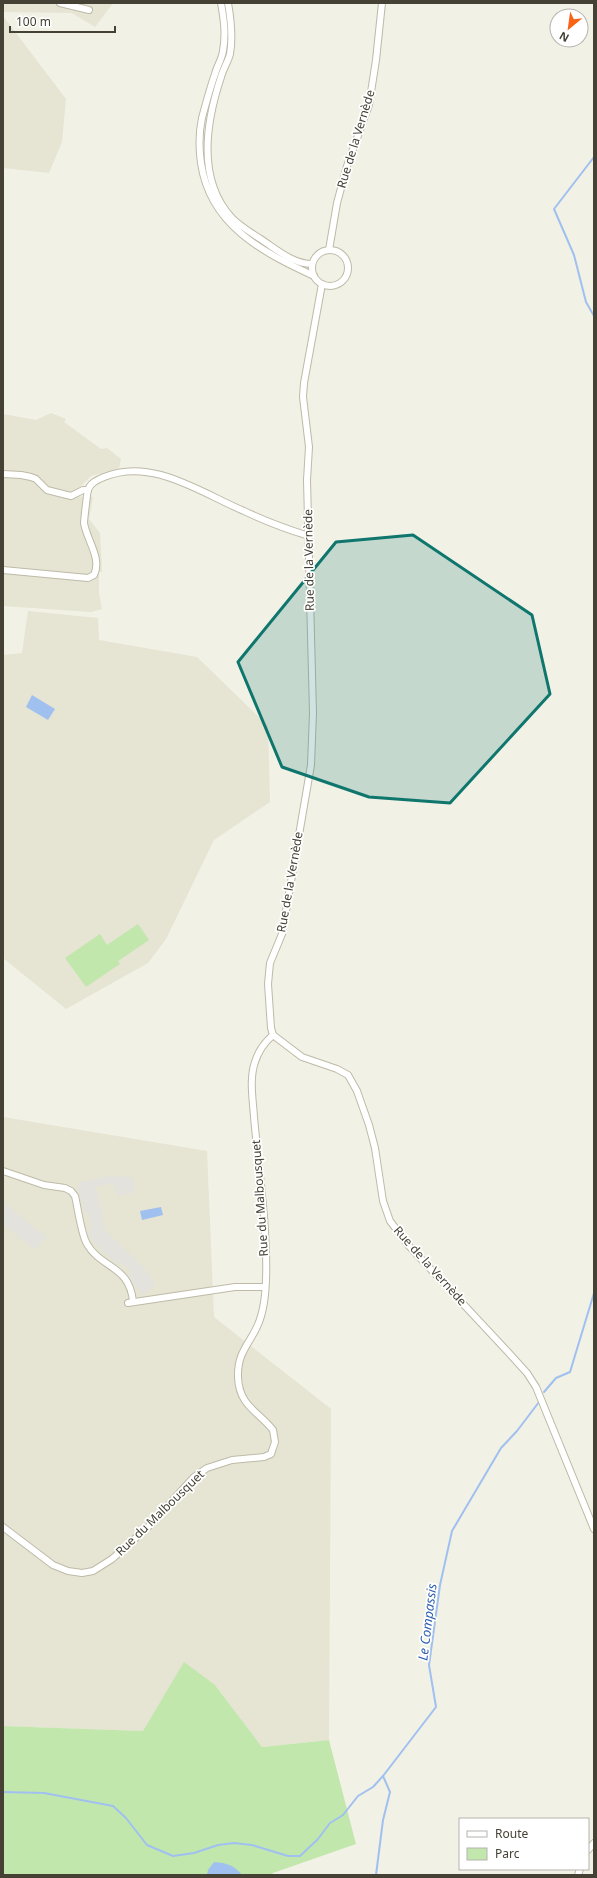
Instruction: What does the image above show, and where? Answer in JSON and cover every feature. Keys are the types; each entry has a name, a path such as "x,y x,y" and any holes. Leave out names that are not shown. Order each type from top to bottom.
{"street":[{"path":"60,3 89,10"},
{"path":"221,3 225,28 223,53 215,73 201,128 201,160 210,196 223,216 239,232 290,265 314,276 322,284 333,286 343,280 348,270 345,258 335,251 329,250 318,254 312,264 314,276"},
{"path":"228,3 232,28 230,55 221,75 208,123 207,153 216,194 232,218 243,227 292,259 303,264 312,264"},
{"name":"Rue de la Vernède","path":"329,250 337,203 347,166 369,105 376,60 382,3"},
{"name":"Rue de la Vernède","path":"322,284 304,383 303,397 309,447 309,536 313,713 311,765 282,934 270,963 268,1008 273,1035 302,1057 337,1068 348,1075 369,1125 375,1148 383,1201 390,1221 409,1246 480,1320 527,1373 536,1387 594,1529"},
{"path":"3,570 88,578 94,575 97,569 97,561 84,523 88,490 94,482 113,474 135,472 157,475 189,484 241,510 280,527 309,536"},
{"path":"3,474 31,477 36,479 48,490 71,496 83,490 88,490"},
{"name":"Rue du Malbousquet","path":"3,1527 53,1564 68,1571 82,1574 93,1571 112,1559 150,1525 194,1477 207,1468 232,1460 264,1457 271,1454 275,1442 273,1430 247,1406 240,1391 238,1377 239,1359 261,1316 264,1287 264,1216 252,1095 255,1062 261,1049 273,1035"},
{"path":"3,1171 44,1185 65,1188 71,1191 75,1196 86,1243 91,1250 126,1279 131,1288 131,1303 235,1287 264,1287"}],"highlighted area":[{"path":"413,535 532,615 550,694 450,803 369,797 282,767 238,662 336,542"}],"shaded area":[{"path":"3,3 113,3 95,27 72,13 3,12"},
{"path":"3,16 66,99 62,142 49,173 3,168"},
{"path":"51,413 66,419 64,422 101,449 107,448 121,459 119,468 91,476 71,496 93,497 89,519 100,533 102,572 99,572 99,593 102,609 91,612 3,606 3,414 36,420"},
{"path":"28,611 98,618 99,640 197,657 268,726 270,802 214,840 166,939 148,963 66,1009 3,958 3,655 22,653"},
{"path":"3,1117 207,1151 214,1317 331,1409 329,1740 262,1747 215,1685 143,1731 3,1726"},
{"path":"110,1176 133,1177 134,1185 132,1193 118,1196 113,1183 96,1187 105,1231 144,1268 155,1285 142,1295 128,1276 132,1272 120,1262 117,1265 88,1236 87,1232 91,1231 91,1223 88,1212 84,1212 77,1183"},
{"path":"3,1202 46,1237 35,1250 3,1224"}],"green space":[{"path":"138,924 149,940 118,961 120,964 86,987 65,958 100,934 107,945"},
{"path":"184,1662 215,1685 262,1747 329,1740 356,1844 271,1875 3,1875 3,1726 143,1731"}],"water":[{"path":"32,695 55,709 48,720 26,707"},
{"path":"161,1207 163,1215 142,1220 140,1211"},
{"path":"214,1862 230,1865 242,1875 207,1875 208,1870"}],"waterway":[{"name":"Le Compassis","path":"594,157 554,209 574,255 586,302 594,316"},
{"name":"Le Compassis","path":"544,1392 556,1378 570,1372 594,1293"},
{"path":"3,1792 44,1793 113,1806 126,1818 147,1845 173,1856 194,1853 218,1845 234,1843 252,1845 288,1856 300,1856 318,1839 330,1823 343,1815 358,1796 373,1787 436,1707 429,1665 440,1585 452,1531 501,1448 517,1431 539,1402"},
{"name":"Le Compassis","path":"376,1875 383,1820 390,1792 383,1776"}]}
